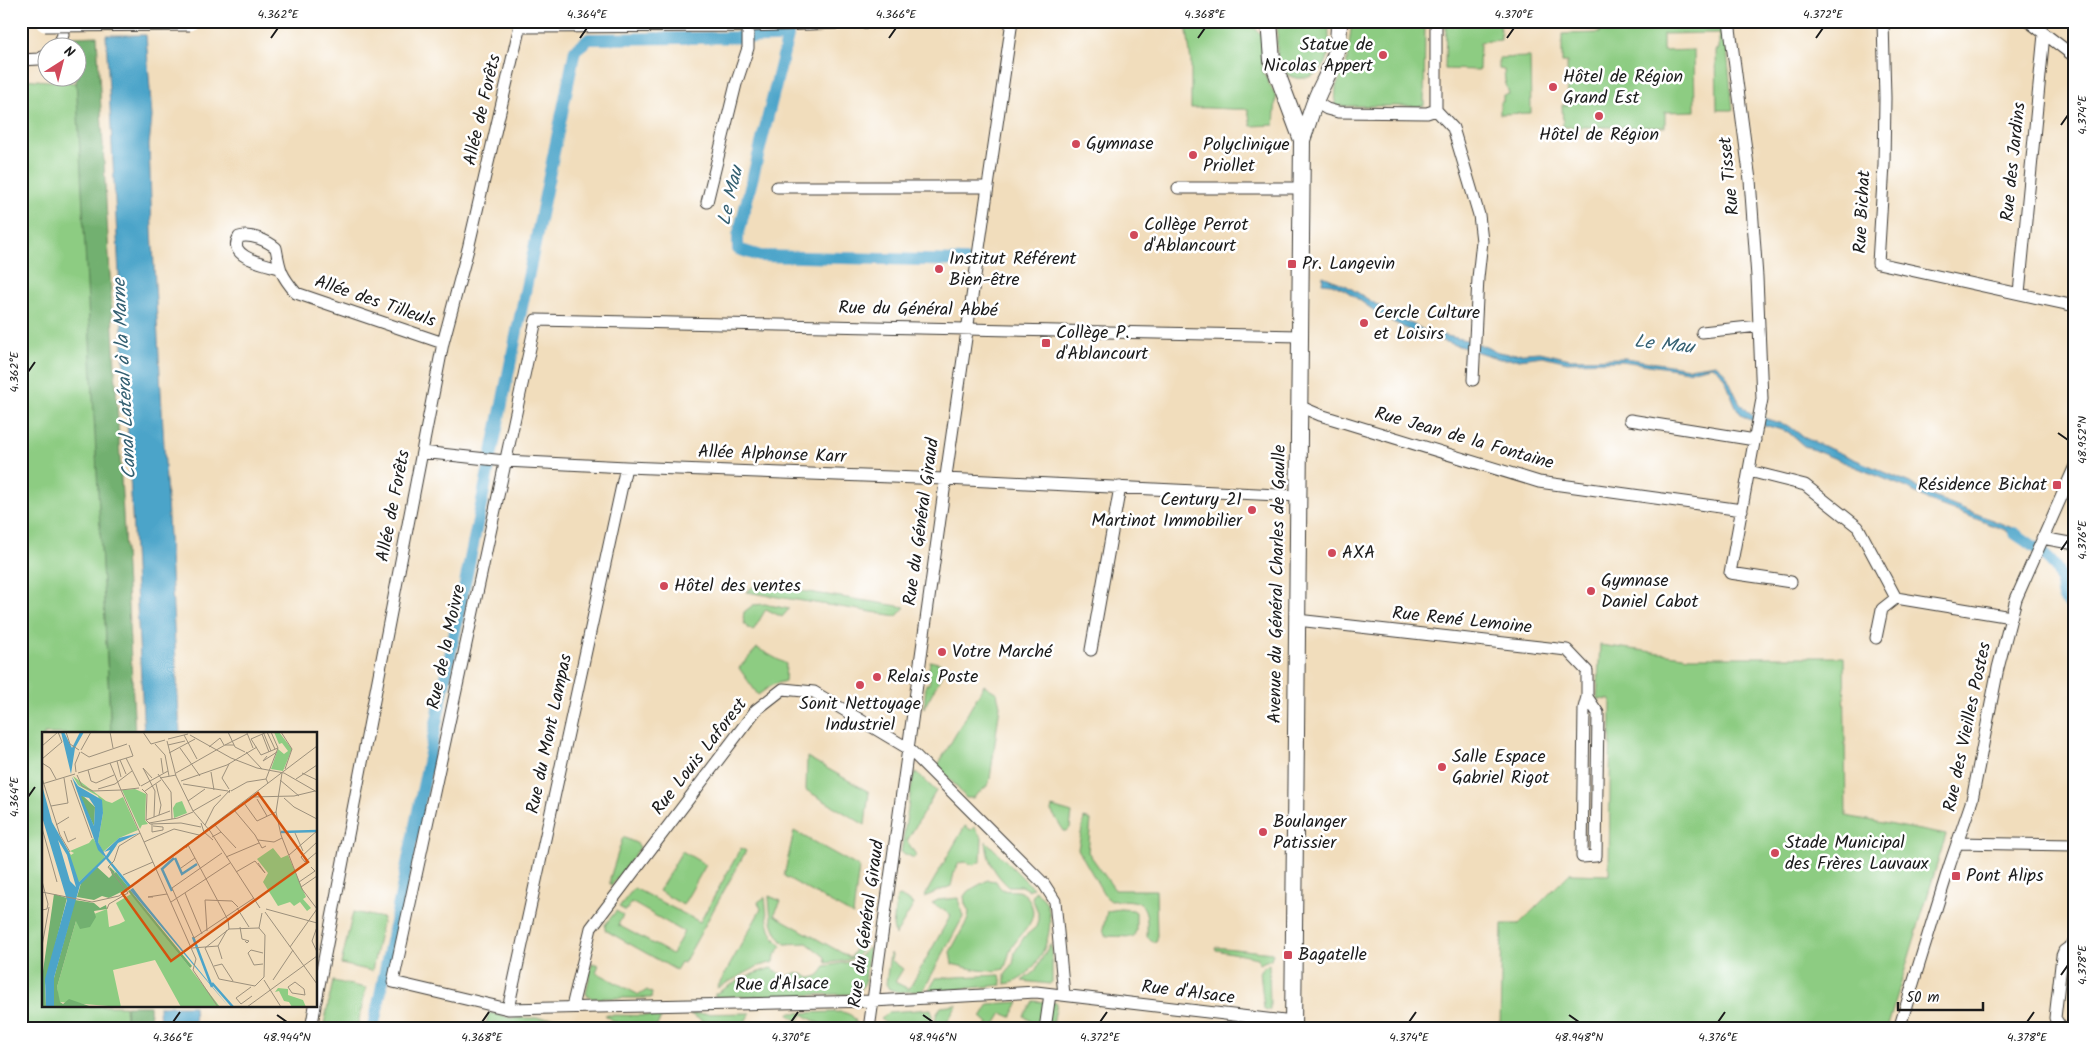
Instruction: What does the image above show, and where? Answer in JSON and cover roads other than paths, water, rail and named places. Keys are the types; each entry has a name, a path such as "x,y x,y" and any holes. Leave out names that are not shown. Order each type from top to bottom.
{"main road":[{"path":"54,22 190,21"},
{"name":"Avenue du Général Charles de Gaulle","path":"1269,21 1272,60 1276,74 1289,100 1302,140 1293,1026"},
{"name":"Avenue du Général Charles de Gaulle","path":"1302,140 1315,102 1333,66 1338,42 1339,21"},
{"path":"1289,100 1302,98 1315,102"}],"street":[{"path":"520,24 748,29 903,21"},
{"name":"Rue du Général Giraud","path":"869,1029 945,479 1012,21"},
{"path":"1436,21 1436,110 1453,128 1479,215 1482,241 1473,380"},
{"name":"Rue Tisset","path":"1729,21 1750,180 1762,399 1730,573 1791,582"},
{"name":"Rue Bichat","path":"1883,21 1884,165 1878,263 2075,306"},
{"path":"2028,21 2075,56"},
{"path":"54,22 63,35 62,38"},
{"name":"Allée de Forêts","path":"318,991 443,343 468,249 520,24"},
{"path":"707,202 736,84 748,48 748,29"},
{"name":"Rue des Jardins","path":"2019,294 2044,34"},
{"path":"21,60 38,60"},
{"path":"1315,102 1327,109 1338,112 1426,113 1436,110"},
{"path":"777,187 988,187"},
{"path":"1178,188 1302,188"},
{"name":"Allée des Tilleuls","path":"279,268 284,279 296,293 443,343"},
{"name":"Rue du Général Abbé","path":"536,320 1300,336"},
{"name":"Rue de la Moivre","path":"393,982 504,461 536,320"},
{"path":"1702,332 1759,326"},
{"name":"Rue Jean de la Fontaine","path":"1299,406 1320,415 1539,482 1742,510"},
{"path":"1630,420 1755,440"},
{"name":"Allée Alphonse Karr","path":"422,452 504,461 1298,496"},
{"name":"Rue des Vieilles Postes","path":"1899,1029 1976,787 1998,668 2019,591 2075,466"},
{"name":"Rue du Mont Lampas","path":"508,1009 626,467"},
{"path":"1749,471 1805,485 1858,526 1896,598"},
{"path":"1091,650 1120,487"},
{"path":"2038,546 2075,544"},
{"path":"1876,638 1882,609 1896,598 2011,617"},
{"name":"Rue René Lemoine","path":"1297,620 1567,650 1587,672 1587,697 1584,708 1582,857 1596,856 1598,714 1587,697"},
{"name":"Rue Louis Laforest","path":"572,1007 592,928 756,710 783,689 814,692 909,749 1044,884 1055,901 1064,996"},
{"path":"1957,843 2075,845"},
{"path":"2062,1029 2056,1022 2055,1012 2062,956 2064,951 2075,943"},
{"name":"Rue d'Alsace","path":"393,982 508,1009 873,1001 1036,992 1293,1026"},
{"path":"1045,1029 1050,994"},
{"path":"311,1029 315,1008"}],"water":[{"name":"Canal Latéral à la Marne","path":"106,35 146,35 152,117 149,145 152,229 180,732 144,732"},
{"path":"1323,276 1347,286 1390,313 1428,332 1471,341 1498,352 1510,354 1540,352 1570,359 1625,358 1689,368 1715,364 1726,374 1741,404 1754,416 1753,421 1740,413 1722,374 1712,366 1688,371 1622,361 1567,362 1543,356 1500,359 1411,331 1383,317 1345,290 1332,284 1322,283"},
{"path":"1759,416 1789,426 1805,438 1910,483 1929,495 2021,532 2029,539 2026,546 2005,530 1932,502 1907,488 1804,446 1788,432 1758,423"},
{"path":"159,1008 194,1008 195,1029 160,1029"}],"waterway":[{"name":"Le Mau","path":"776,29 775,37 788,36 738,236 738,249 760,256 965,261"},
{"path":"373,1029 575,50 589,39 775,37"},
{"name":"Le Mau","path":"2014,533 2041,552 2054,565 2060,578 2064,599 2075,607"}],"place":[{"name":"Statue de Nicolas Appert","path":"1383,55"},
{"name":"Hôtel de Région Grand Est","path":"1553,87"},
{"name":"Hôtel de Région","path":"1599,116"},
{"name":"Gymnase","path":"1076,144"},
{"name":"Polyclinique Priollet","path":"1193,155"},
{"name":"Collège Perrot d'Ablancourt","path":"1134,235"},
{"name":"Pr. Langevin","path":"1292,264"},
{"name":"Institut Référent Bien-être","path":"939,269"},
{"name":"Cercle Culture et Loisirs","path":"1364,323"},
{"name":"Collège P. d'Ablancourt","path":"1046,343"},
{"name":"Résidence Bichat","path":"2057,485"},
{"name":"Century 21 Martinot Immobilier","path":"1252,510"},
{"name":"AXA","path":"1332,553"},
{"name":"Hôtel des ventes","path":"664,586"},
{"name":"Gymnase Daniel Cabot","path":"1591,591"},
{"name":"Votre Marché","path":"942,652"},
{"name":"Relais Poste","path":"877,677"},
{"name":"Sonit Nettoyage Industriel","path":"860,685"},
{"name":"Salle Espace Gabriel Rigot","path":"1442,767"},
{"name":"Boulanger Patissier","path":"1263,832"},
{"name":"Stade Municipal des Frères Lauvaux","path":"1775,853"},
{"name":"Pont Alips","path":"1956,876"},
{"name":"Bagatelle","path":"1288,955"}]}
